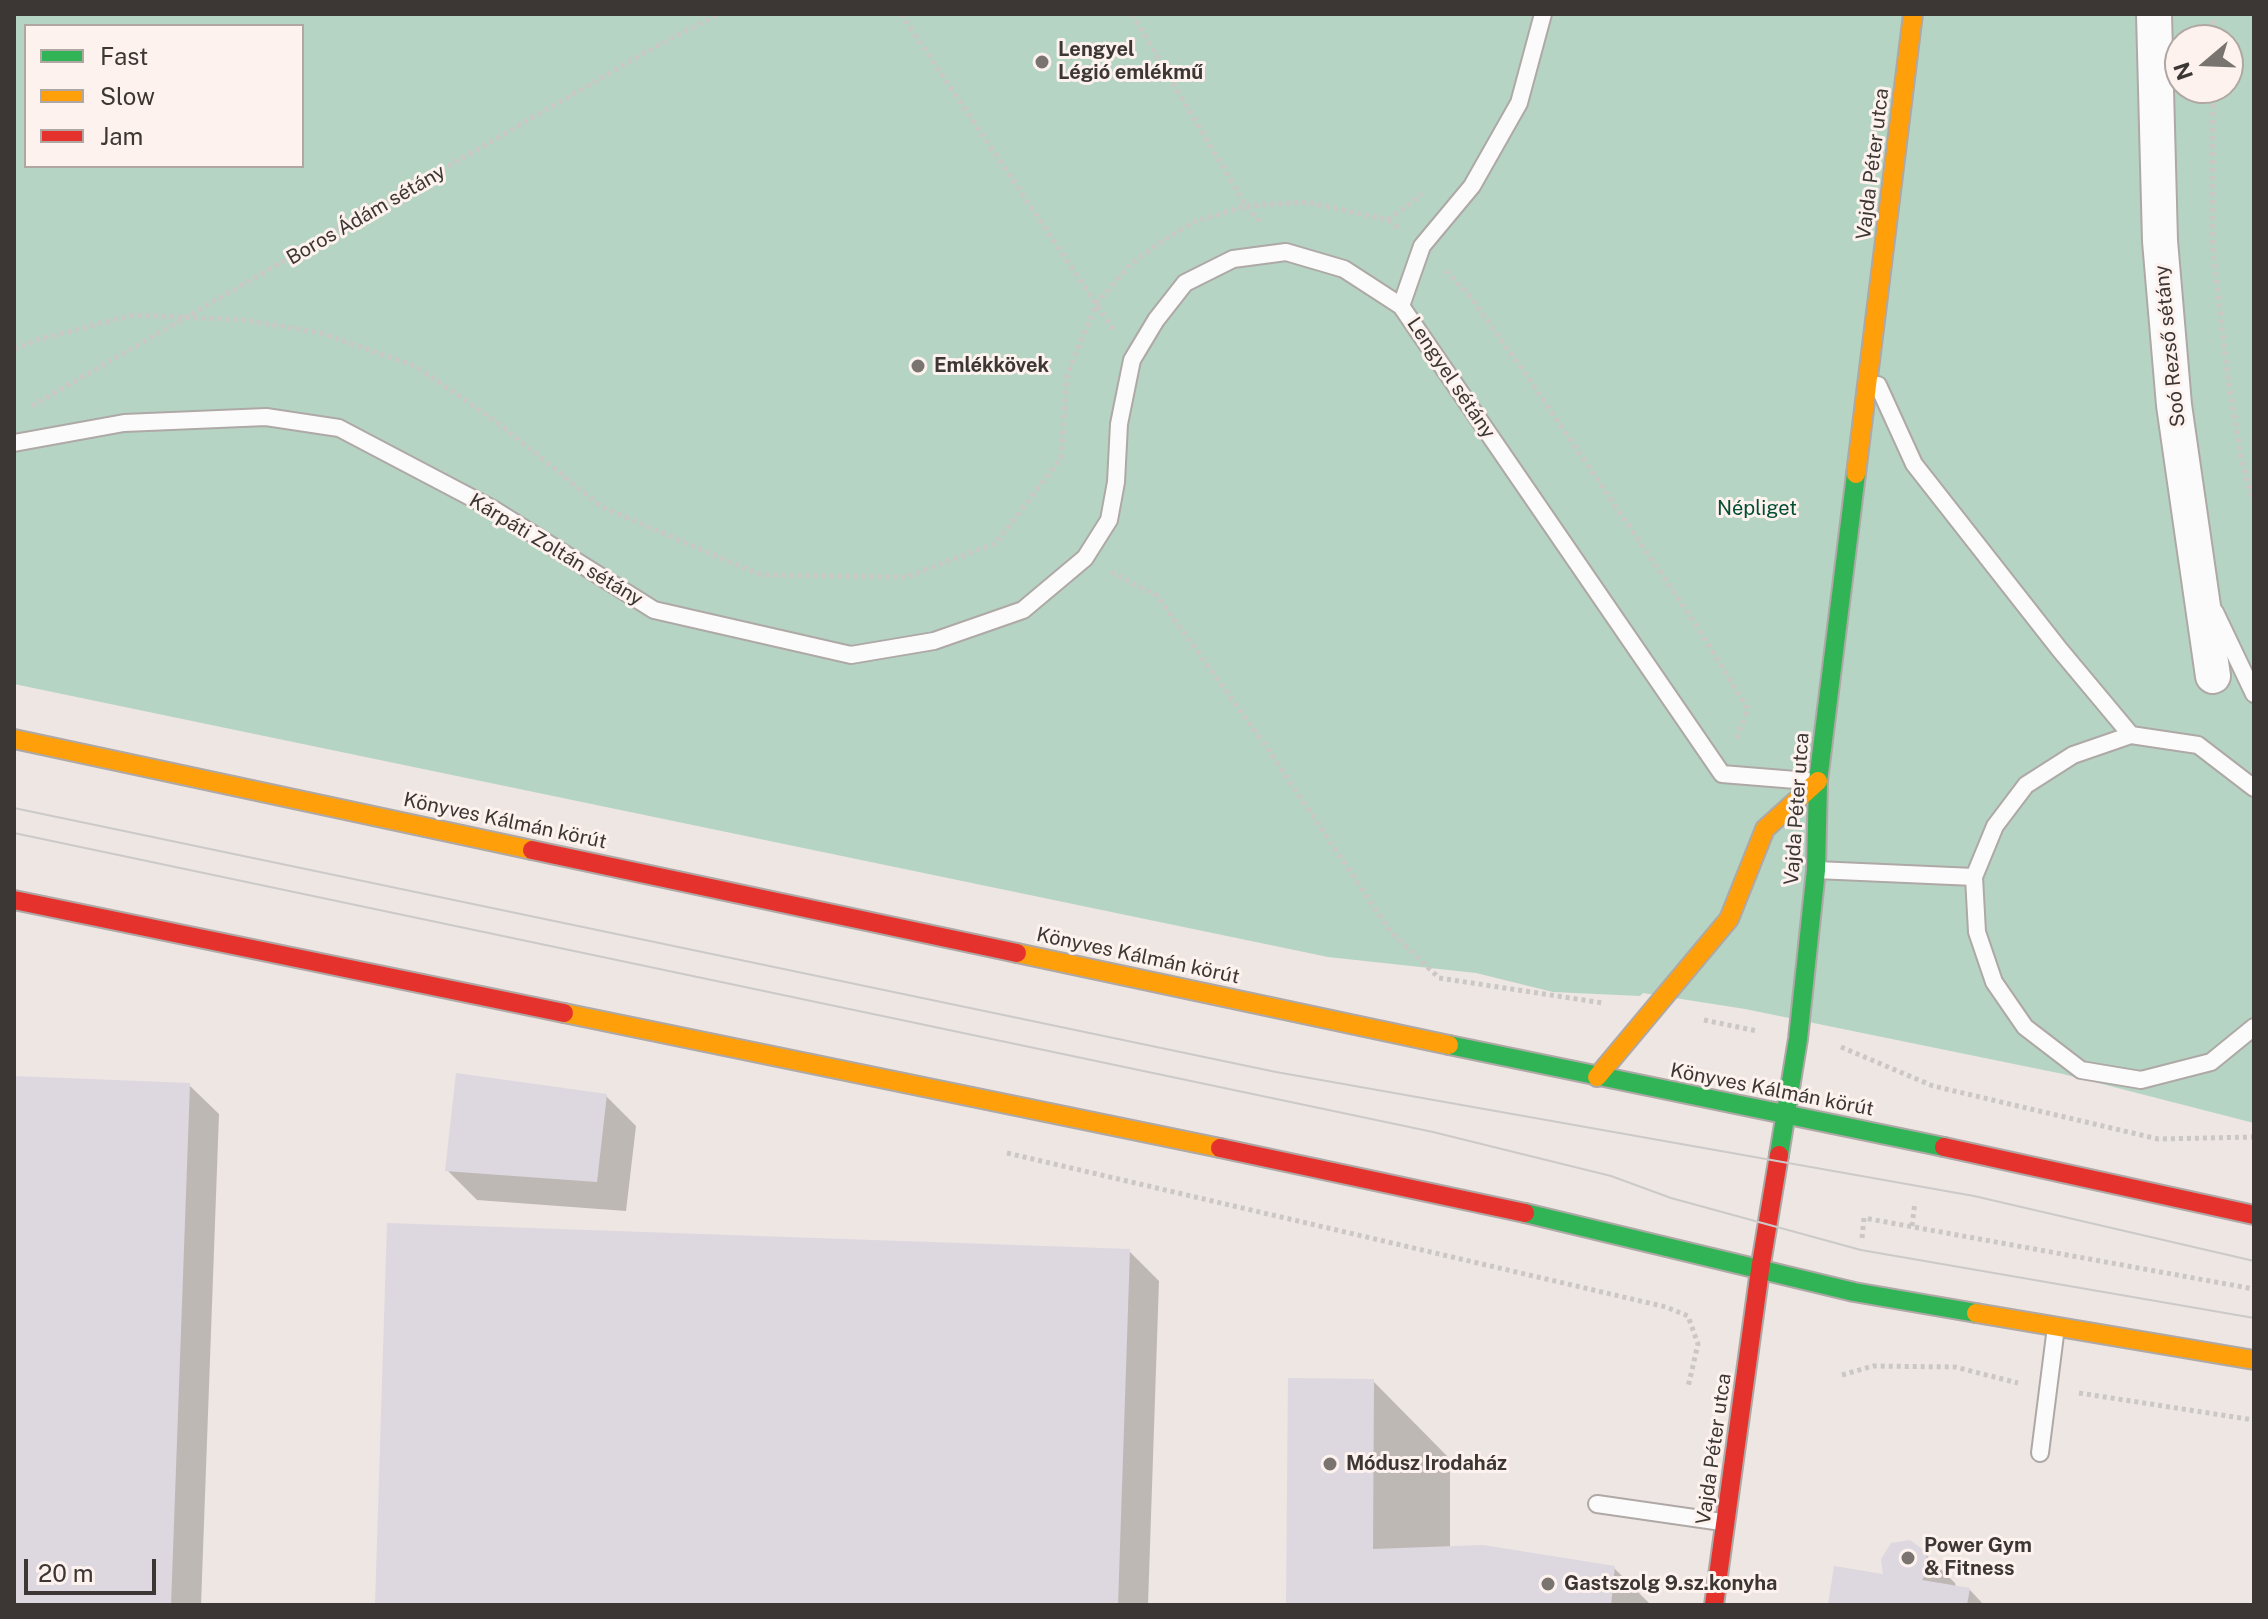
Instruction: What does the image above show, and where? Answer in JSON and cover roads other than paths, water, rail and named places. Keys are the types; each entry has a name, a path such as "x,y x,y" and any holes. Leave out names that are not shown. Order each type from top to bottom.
{"main road":[{"name":"Vajda Péter utca","path":"1714,1605 1760,1270 1798,1039 1816,870 1818,781 1913,14"},
{"name":"Könyves Kálmán körút","path":"14,739 1597,1077 1923,1142 2254,1215"},
{"path":"1597,1077 1729,919 1765,829 1818,781"},
{"path":"14,900 1467,1199 1854,1292 2254,1360"}],"street":[{"name":"Soó Rezső sétány","path":"2154,14 2163,271 2174,405 2213,676"}],"lane":[{"path":"1401,306 1422,246 1472,186 1519,103 1543,14"},
{"name":"Lengyel sétány","path":"1085,558 1109,520 1116,482 1119,424 1132,360 1156,320 1185,283 1233,259 1286,252 1344,269 1401,306 1722,774 1818,781"},
{"path":"1871,368 1914,464 2131,735"},
{"name":"Kárpáti Zoltán sétány","path":"14,443 124,423 266,417 339,428 493,509 654,610 851,655 934,641 1023,610 1085,558"},
{"path":"2201,582 2254,694"},
{"path":"2254,788 2198,745 2131,735 2073,755 2026,785 1995,826 1974,877 1977,932 1994,982 2025,1027 2081,1070 2141,1080 2211,1062 2254,1027"},
{"path":"1816,870 1974,877"},
{"path":"2040,1453 2056,1327"},
{"path":"1597,1504 1726,1523"}],"tram line":[{"path":"14,808 1276,1072 1974,1196 2254,1261"},
{"path":"14,833 1433,1132 1611,1176 1671,1198 1861,1250 2254,1318"}],"place":[{"name":"Lengyel Légió emlékmű","path":"1042,62"},
{"name":"Emlékkövek","path":"918,366"},
{"name":"Módusz Irodaház","path":"1330,1464"},
{"name":"Power Gym & Fitness","path":"1908,1558"},
{"name":"Gastszolg 9.sz.konyha","path":"1548,1584"}],"park label":[{"name":"Népliget","path":"1757,509"}]}
